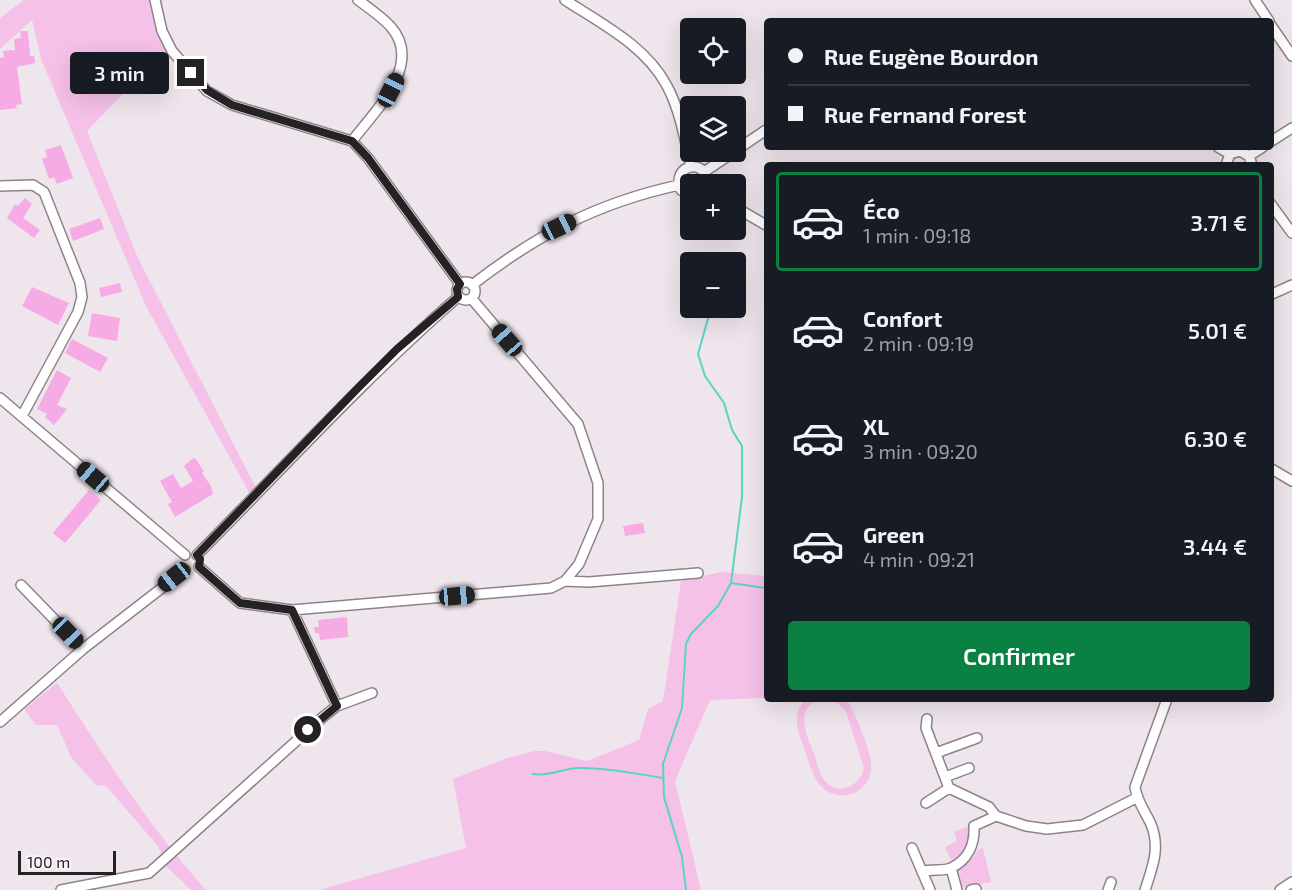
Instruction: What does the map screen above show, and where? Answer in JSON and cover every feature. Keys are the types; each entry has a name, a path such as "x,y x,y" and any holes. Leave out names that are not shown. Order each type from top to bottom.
{"street":[{"path":"155,0 162,32 172,51 207,90 232,105 352,141 368,158 460,284"},
{"path":"352,141 391,90 401,70 402,46 392,28 358,0"},
{"path":"565,0 642,53 658,71 675,107 691,167"},
{"path":"1255,0 1267,18"},
{"path":"1274,28 1292,57"},
{"path":"1274,139 1292,128"},
{"path":"746,144 764,131"},
{"path":"1223,150 1230,154 1240,151 1251,160"},
{"path":"1227,162 1230,154"},
{"path":"472,285 514,253 559,227 618,201 679,185 680,174 691,167 704,172 719,162"},
{"path":"0,186 33,185 44,192 80,283 82,297 78,312 22,416"},
{"path":"1274,208 1292,233"},
{"path":"746,213 764,224"},
{"path":"458,297 457,289 465,282 472,285 475,290 472,299"},
{"path":"1274,293 1292,285"},
{"path":"458,297 463,300 472,299"},
{"path":"197,555 397,349 458,297"},
{"path":"199,567 240,603 292,610 551,588 565,580 579,564 598,519 598,483 579,424 472,299"},
{"path":"0,398 185,555"},
{"path":"1274,470 1292,481"},
{"path":"185,570 182,562 185,555 191,553 200,559 199,567"},
{"path":"185,570 191,572 199,567"},
{"path":"0,722 83,649 185,570"},
{"path":"565,580 588,582 698,573"},
{"path":"21,585 83,649"},
{"path":"292,610 337,706"},
{"path":"62,890 88,888 149,873 337,706 372,693"},
{"path":"1144,890 1155,862 1156,845 1149,822 1136,798 1137,777 1166,702"},
{"path":"927,719 926,728 949,788 989,807 996,816 1036,828 1069,828 1097,820 1136,798"},
{"path":"936,753 976,738"},
{"path":"945,777 969,768"},
{"path":"926,803 949,788"},
{"path":"922,872 930,869 942,871 963,862 975,839 974,826 996,816"},
{"path":"912,848 930,890"},
{"path":"951,868 957,890"},
{"path":"1280,890 1292,882"}],"shaded area":[{"path":"24,0 162,0 169,55 138,78 87,131 138,258 256,488 250,494 146,306 41,59 32,20 0,49 0,18"},
{"path":"721,572 764,576 764,698 710,700 675,781 701,890 319,890 466,848 453,779 507,758 535,751 546,751 587,761 639,740 648,709 663,701 681,581"},
{"path":"57,683 146,816 206,890 191,890 167,867 158,846 106,786 96,785 71,757 57,725 36,725 24,709"},
{"path":"804,702 816,702 808,708 805,715 806,731 822,777 831,786 843,788 854,784 864,768 846,712 834,702 848,702 863,735 871,763 869,778 859,790 852,794 836,795 822,787 811,768 797,727 798,710"},
{"path":"968,826 971,838 961,860 953,864 945,847 957,841 954,832"},
{"path":"983,848 991,882 959,888 955,872 957,868 965,865 969,856 973,858 978,850"}],"building":[{"path":"20,31 28,31 30,56 34,56 35,63 17,67 22,104 16,105 17,108 0,110 0,58 4,57 3,51 15,50 14,39 21,38"},
{"path":"61,145 73,178 57,184 54,177 49,179 42,159 47,157 45,150"},
{"path":"25,198 32,204 23,218 40,230 34,238 7,218 15,204 18,206"},
{"path":"100,218 104,229 73,241 69,229"},
{"path":"120,283 122,292 101,297 99,288"},
{"path":"32,287 69,303 58,325 22,306"},
{"path":"92,313 120,318 117,341 88,336"},
{"path":"72,339 108,358 100,372 65,353"},
{"path":"57,370 71,378 57,405 67,409 54,425 45,417 47,414 37,409"},
{"path":"193,458 204,472 202,473 211,486 213,494 175,517 168,504 172,502 160,481 173,474 181,488 193,481 184,466"},
{"path":"89,490 101,500 65,543 53,533"},
{"path":"643,523 645,533 625,536 623,526"},
{"path":"347,617 348,637 320,640 319,633 315,633 314,627 319,627 318,620"}],"waterway":[{"path":"686,890 682,857 664,797 663,764 682,708 686,644 691,634 718,606 731,583 742,497 742,446 732,430 724,403 705,376 698,354 708,318"},
{"path":"731,583 764,588"},
{"path":"533,774 589,768 663,778"}],"route":[{"path":"191,73 207,90 232,105 352,141 368,158 460,284 457,289 458,297 397,349 197,555 201,562 199,567 240,603 292,610 337,706 308,730"}]}
